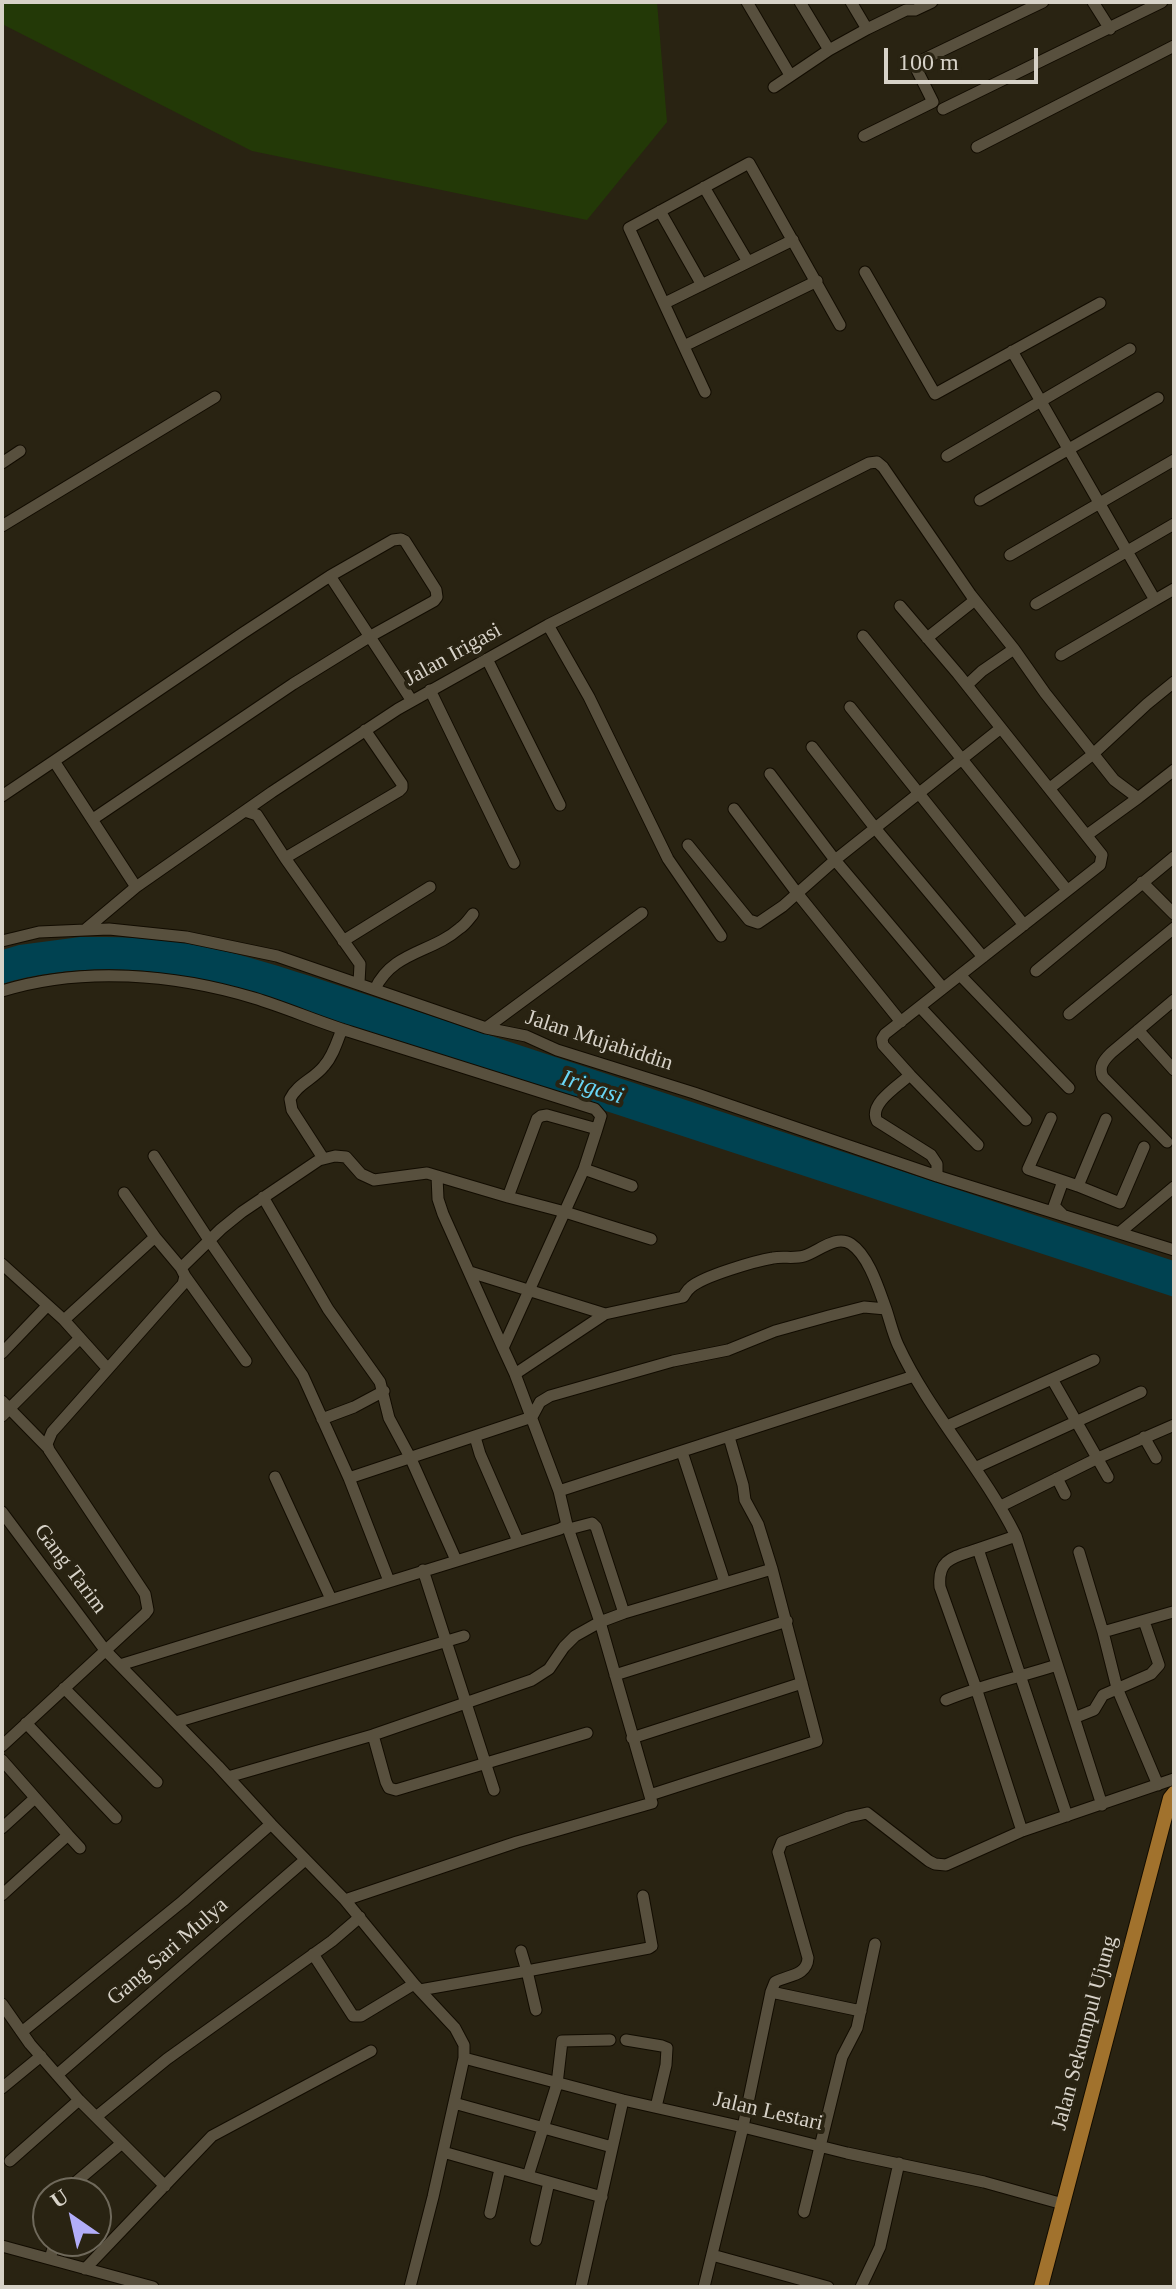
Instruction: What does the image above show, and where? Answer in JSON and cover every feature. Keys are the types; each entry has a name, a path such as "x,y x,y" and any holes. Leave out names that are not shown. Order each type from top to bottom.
{"main road":[{"name":"Jalan Sekumpul Ujung","path":"1041,2287 1118,1991 1170,1798 1174,1793"}],"street":[{"path":"747,2 790,75"},
{"path":"800,2 829,50"},
{"path":"851,2 867,29"},
{"path":"774,87 904,6 915,10 932,2"},
{"path":"864,136 933,102 914,64 1043,2"},
{"path":"1093,2 1110,29"},
{"path":"943,109 1162,2"},
{"path":"977,147 1174,46"},
{"path":"705,392 629,228 749,163 840,325"},
{"path":"704,187 748,262"},
{"path":"660,211 702,285"},
{"path":"665,303 793,240"},
{"path":"865,272 935,394 1100,303"},
{"path":"684,346 817,281"},
{"path":"947,456 1130,349"},
{"path":"1012,351 1155,600"},
{"path":"2,526 215,397"},
{"path":"980,500 1158,398"},
{"path":"2,463 20,451"},
{"path":"1010,555 1174,460"},
{"name":"Jalan Irigasi","path":"86,929 136,887 245,811 430,690 548,625 873,462 883,467 975,600"},
{"path":"1036,604 1174,524"},
{"path":"2,796 330,576 393,540 405,541 436,590 437,597 431,603 293,684 93,819"},
{"path":"330,576 412,701"},
{"path":"1061,655 1174,589"},
{"path":"927,638 975,600 1092,755 1114,780 1138,798"},
{"path":"900,606 1099,849 1102,861 882,1039 883,1045 910,1075 978,1145"},
{"path":"548,625 589,697 668,859 721,936"},
{"path":"863,636 1067,890"},
{"path":"967,685 1014,649"},
{"path":"487,659 560,805"},
{"path":"1050,788 1174,682"},
{"path":"430,690 514,863"},
{"path":"850,707 1024,925"},
{"path":"688,845 753,923 765,920 1001,728"},
{"path":"285,858 402,788 365,730"},
{"path":"812,747 983,957"},
{"path":"54,761 136,887"},
{"path":"1087,835 1174,770"},
{"path":"770,774 835,860 943,988"},
{"path":"734,809 901,1022"},
{"path":"245,811 257,815 360,964 359,983"},
{"path":"1036,971 1174,857"},
{"path":"1142,882 1174,914"},
{"path":"343,941 430,887"},
{"path":"486,1028 642,913"},
{"path":"375,989 387,970 461,928 473,914"},
{"path":"1069,1014 1174,928"},
{"name":"Jalan Mujahiddin","path":"2,941 39,932 86,929 186,937 277,956 486,1028 526,1036 557,1050 937,1176 1174,1250"},
{"path":"960,975 1069,1088"},
{"path":"2,991 52,981 95,977 168,980 202,985 254,998 595,1109 601,1116 584,1169 503,1348"},
{"path":"1167,1142 1100,1072 1103,1061 1174,1000"},
{"path":"920,1007 1026,1120"},
{"path":"323,1158 292,1110 290,1099 299,1087 324,1067 342,1029"},
{"path":"1138,1030 1174,1070"},
{"path":"910,1075 874,1108 873,1115 877,1121 931,1155 937,1164 937,1176"},
{"path":"508,1197 539,1117 547,1115 597,1129"},
{"path":"1051,1118 1028,1169 1120,1203 1144,1147"},
{"path":"1078,1186 1106,1119"},
{"path":"154,1156 300,1371 349,1478 389,1581"},
{"path":"47,1447 47,1439 52,1432 183,1284 183,1272 209,1240 263,1197 323,1158 346,1157 361,1174 374,1180 421,1173 437,1176 651,1239"},
{"path":"584,1169 632,1186"},
{"path":"345,1900 517,1842 652,1803 559,1491 515,1374 443,1214 438,1199 437,1176"},
{"path":"1062,1215 1054,1206 1063,1181"},
{"path":"1119,1233 1174,1187"},
{"path":"124,1193 246,1361"},
{"path":"263,1197 328,1309 380,1382 389,1418 411,1459 456,1560"},
{"path":"64,1320 155,1237"},
{"path":"515,1374 605,1314 683,1297 689,1288 699,1282 757,1261 804,1256 838,1241 852,1244 874,1276 897,1344 914,1376 977,1467 1016,1536 1102,1805"},
{"path":"2,1264 64,1320 108,1369"},
{"path":"470,1272 605,1314"},
{"path":"2,1353 47,1306"},
{"path":"349,1478 532,1417 540,1402 565,1391 673,1361 728,1350 775,1331 864,1307 886,1309"},
{"path":"2,1746 148,1610 147,1600 47,1447 4,1408 80,1338"},
{"path":"947,1426 1094,1360"},
{"path":"559,1491 914,1376"},
{"path":"1052,1379 1108,1477"},
{"path":"322,1419 384,1391"},
{"path":"977,1467 1141,1392"},
{"path":"1001,1506 1174,1425"},
{"path":"475,1437 518,1541"},
{"path":"650,1795 817,1741 772,1569 758,1524 745,1500 729,1437"},
{"path":"1144,1437 1156,1458"},
{"path":"682,1452 725,1583"},
{"path":"275,1477 331,1599"},
{"path":"1057,1478 1065,1494"},
{"name":"Gang Tarim","path":"2,1512 105,1650 345,1900 461,2036 464,2058"},
{"path":"120,1665 518,1541 568,1527 595,1524 624,1613"},
{"path":"1016,1536 950,1559 939,1574 940,1587 1022,1831"},
{"path":"978,1549 1067,1816"},
{"path":"1079,1552 1117,1688 1158,1785"},
{"path":"228,1777 373,1735 539,1677 549,1669 569,1641 600,1622 772,1569"},
{"path":"423,1570 494,1790"},
{"path":"1103,1632 1173,1612"},
{"path":"615,1675 787,1621"},
{"path":"1074,1718 1094,1710 1101,1697 1157,1669 1159,1665 1144,1621"},
{"path":"176,1722 464,1636"},
{"path":"946,1700 976,1688 1057,1665"},
{"path":"632,1738 802,1683"},
{"path":"64,1688 157,1782"},
{"path":"26,1723 116,1818"},
{"path":"373,1735 386,1782 389,1788 396,1790 587,1733"},
{"path":"2,1760 80,1848"},
{"path":"704,2287 743,2127 771,1992 775,1982 808,1966 778,1852 782,1842 867,1813 929,1861 946,1865 1022,1831 1174,1779"},
{"path":"2,1828 35,1798"},
{"path":"23,2031 183,1901 271,1824"},
{"path":"2,1895 68,1835"},
{"name":"Gang Sari Mulya","path":"57,2075 305,1860"},
{"path":"313,1954 353,2016 361,2016 417,1987 527,1971 651,1947 653,1943 643,1896"},
{"path":"96,2117 167,2059 360,1917"},
{"path":"804,2212 842,2057 853,2039 861,2011 875,1944"},
{"path":"521,1951 536,2010"},
{"path":"771,1992 861,2011"},
{"path":"2,2004 79,2100 165,2186"},
{"path":"528,2176 557,2084 558,2041 610,2040"},
{"path":"626,2040 667,2048 656,2107"},
{"path":"85,2269 212,2136 371,2051"},
{"path":"2,2088 41,2056"},
{"path":"410,2287 464,2058"},
{"name":"Jalan Lestari","path":"464,2058 557,2084 1026,2192 1063,2204"},
{"path":"10,2161 79,2100"},
{"path":"581,2287 623,2100"},
{"path":"454,2103 612,2147"},
{"path":"85,2177 122,2143"},
{"path":"443,2152 602,2197"},
{"path":"861,2287 880,2247 899,2163"},
{"path":"490,2213 500,2169"},
{"path":"536,2240 549,2182"},
{"path":"2,2246 124,2283 153,2287"},
{"path":"712,2255 828,2287"}],"green space":[{"path":"2,2 657,2 667,122 587,220 252,151 2,24"}],"water":[{"name":"Irigasi","path":"80,937 146,938 185,943 233,953 310,976 1174,1261 1174,1297 221,985 161,973 116,969 57,972 2,984 2,950"}]}
